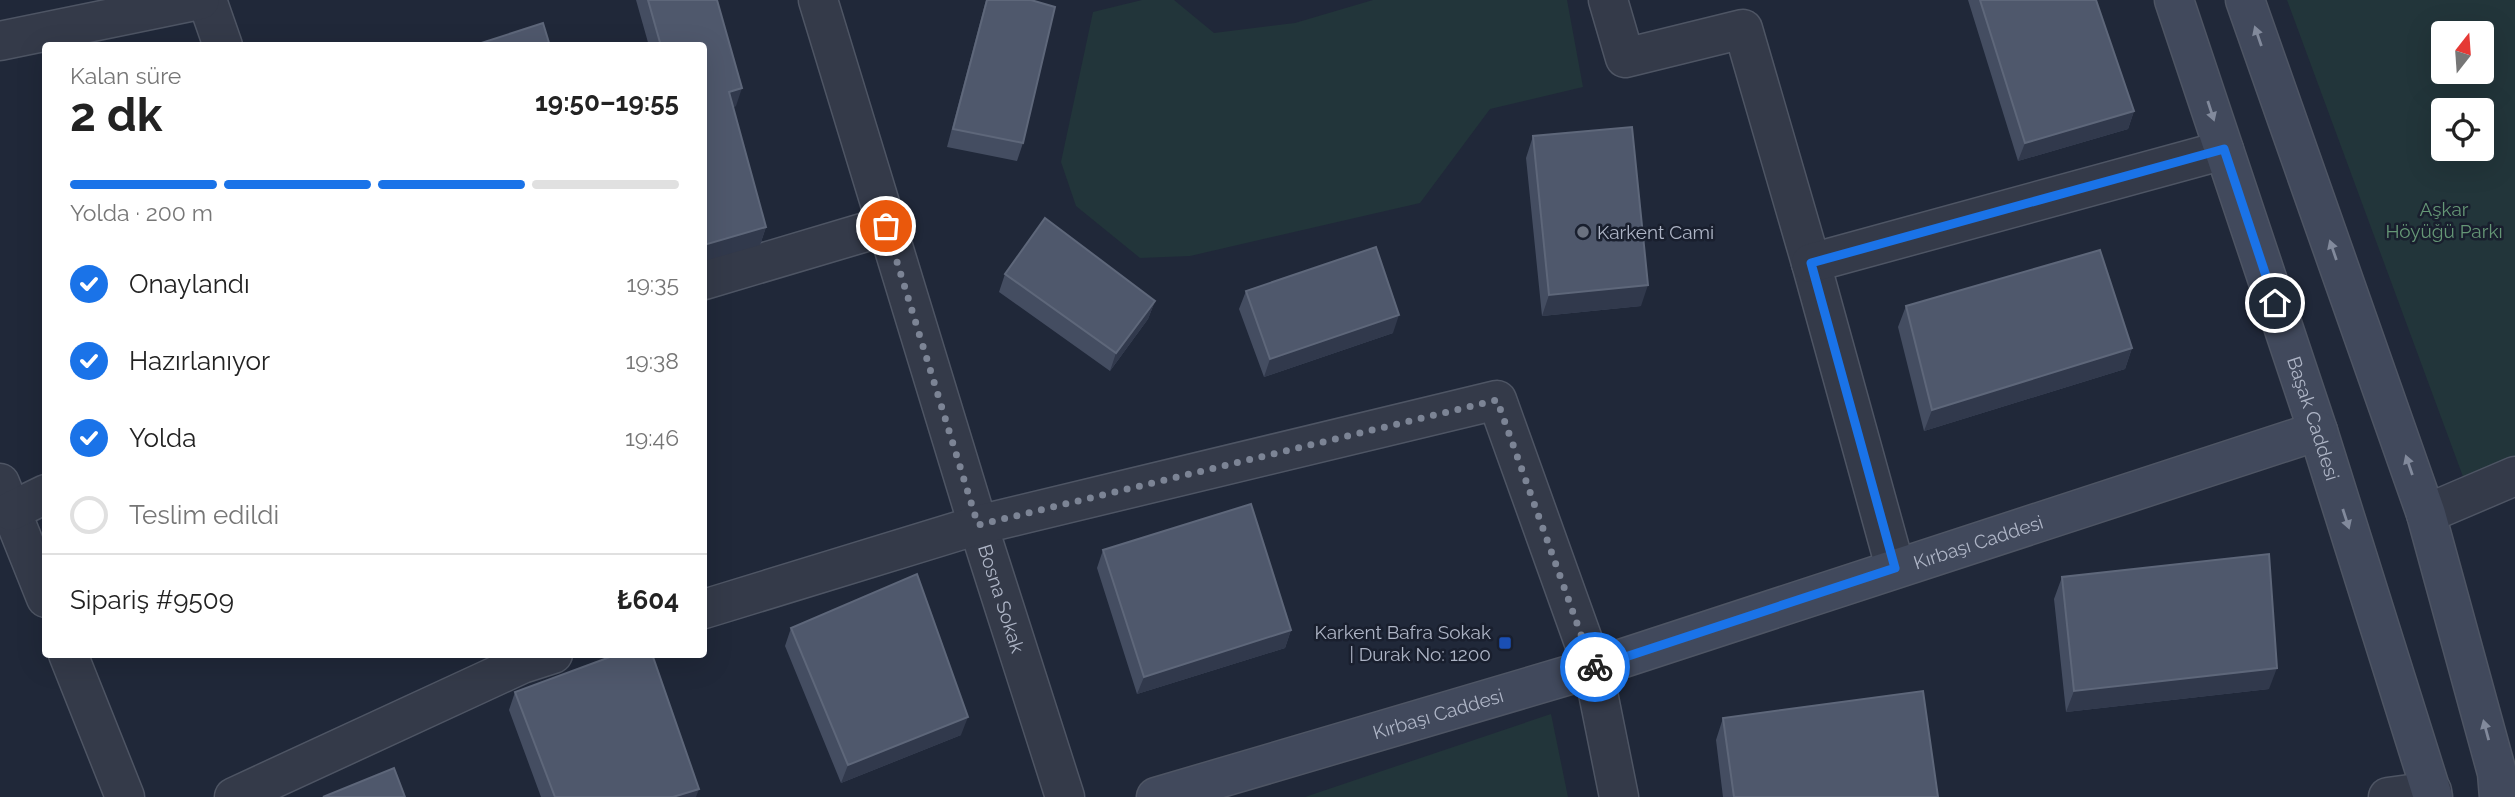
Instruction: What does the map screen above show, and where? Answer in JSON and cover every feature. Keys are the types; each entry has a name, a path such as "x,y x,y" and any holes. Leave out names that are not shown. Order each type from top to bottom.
{"street":[{"path":"0,41 200,0"},
{"path":"207,0 222,42"},
{"name":"Bosna Sokak","path":"818,0 978,525 1065,797"},
{"path":"1608,0 1625,58 1743,29 1895,568"},
{"name":"Başak Caddesi","path":"2174,0 2318,431 2433,794"},
{"path":"2245,0 2426,514 2497,773 2499,797"},
{"path":"1811,263 2224,149"},
{"path":"707,279 886,226"},
{"path":"707,608 978,525 1497,400 1593,668 1619,797"},
{"name":"Kırbaşı Caddesi","path":"1156,797 1593,668 2318,431"},
{"path":"2426,514 2515,476"},
{"path":"42,494 5,497 42,588"},
{"path":"70,658 125,797"},
{"path":"234,797 522,664 541,658"},
{"path":"2388,797 2433,794"}],"green space":[{"path":"1142,0 1174,0 1214,33 1295,23 1373,0 1567,0 1583,87 1490,109 1420,203 1190,256 1140,258 1076,206 1061,162 1093,12"},
{"name":"Aşkar Höyüğü Parkı","path":"2287,0 2515,0 2515,458 2465,482"},
{"path":"1551,714 1568,797 1305,797"}],"building":[{"path":"648,0 717,0 742,88 729,92 766,227 707,244 707,42 660,42"},
{"path":"987,0 1031,0 1055,7 1023,143 953,129"},
{"path":"1980,0 2096,0 2134,111 2025,143"},
{"path":"543,23 549,42 484,42"},
{"name":"Karkent Cami","path":"1632,127 1648,285 1549,295 1533,136"},
{"path":"1045,218 1155,301 1116,353 1005,274"},
{"path":"1376,247 1399,315 1270,359 1246,291"},
{"path":"2100,250 2132,348 1932,410 1906,306"},
{"path":"1251,504 1291,630 1144,677 1103,550"},
{"path":"2269,554 2277,668 2074,691 2062,577"},
{"path":"917,574 968,717 848,765 791,628"},
{"path":"607,658 653,658 699,789 673,797 555,797 515,692"},
{"path":"1923,691 1938,797 1734,797 1723,718"},
{"path":"394,768 405,797 323,797"}],"way so far":[{"path":"886,226 978,525 1497,400 1593,668 1595,667"}],"place":[{"name":"Karkent Cami","path":"1583,232"},
{"name":"Karkent Bafra Sokak | Durak No: 1200","path":"1505,643"}],"route":[{"path":"1595,667 1895,568 1811,263 2224,149 2275,303"}]}
